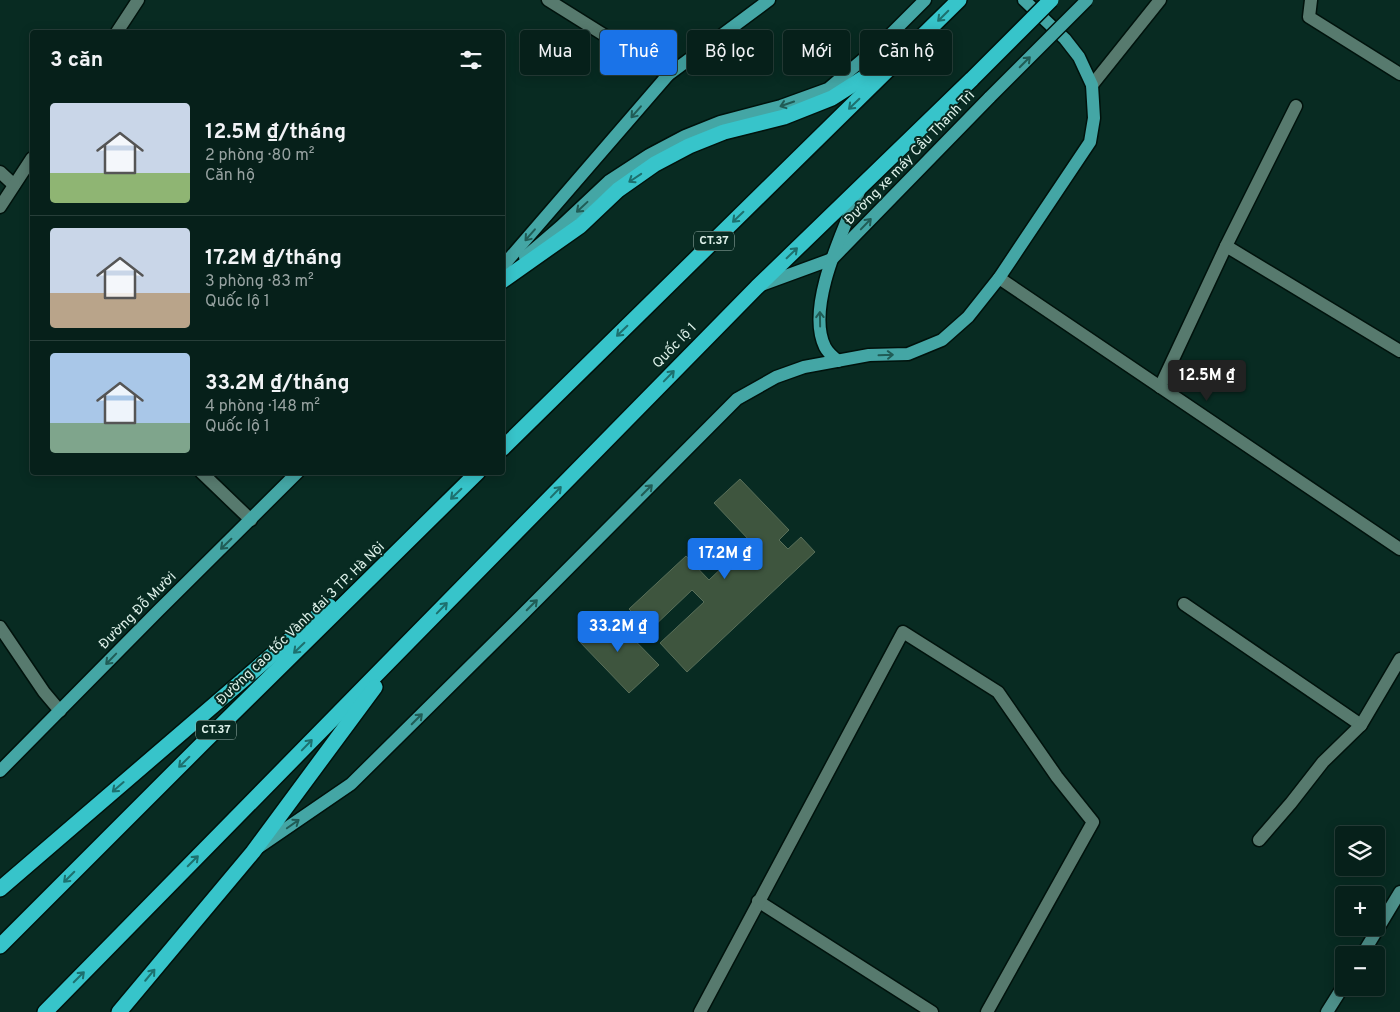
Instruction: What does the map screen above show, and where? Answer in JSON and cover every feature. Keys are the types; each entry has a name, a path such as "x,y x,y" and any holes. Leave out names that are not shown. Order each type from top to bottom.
{"highway":[{"name":"CT.37","path":"929,30 959,0"},
{"name":"Quốc lộ 1","path":"408,642 757,286 972,79 1051,0"},
{"path":"505,279 580,226 618,190 656,164 689,146 724,132 784,116 832,98 868,75"},
{"name":"CT.37","path":"505,446 883,75"},
{"name":"CT.37","path":"434,516 475,475"},
{"path":"0,889 434,516"},
{"name":"Đường cao tốc Vành đai 3 TP. Hà Nội","path":"0,946 434,516"},
{"path":"119,1012 253,852 408,642"},
{"path":"45,1012 408,642"}],"main road":[{"path":"677,68 769,0"},
{"path":"505,274 610,181 649,155 685,136 720,122 781,106 828,89 880,45 925,0"},
{"path":"253,852 351,784 737,399 776,377 804,367 869,355 908,354 942,340 968,317 999,278 1090,142 1094,118 1092,85 1079,57 1065,38 1024,0"},
{"name":"Đường xe máy Cầu Thanh Trì","path":"757,286 832,259 1087,0"},
{"path":"505,264 668,75"},
{"path":"838,361 828,353 825,347 819,322 820,303 832,259 861,186"},
{"name":"Đường Đỗ Mười","path":"0,772 295,475"}],"street":[{"path":"118,30 138,0"},
{"path":"548,0 600,32"},
{"path":"1092,85 1160,0"},
{"path":"1311,0 1309,17 1400,74"},
{"path":"1160,387 1226,246 1296,106"},
{"path":"0,207 30,161"},
{"path":"0,172 14,185"},
{"path":"1226,246 1400,351"},
{"path":"999,278 1400,549"},
{"path":"205,475 251,520"},
{"path":"1184,604 1361,725"},
{"path":"0,626 44,692 60,712"},
{"path":"700,1012 903,632 998,692 1057,777 1093,822 987,1012"},
{"path":"1259,840 1291,804 1323,762 1361,725 1400,659"},
{"path":"1367,946 1400,892"},
{"path":"758,901 932,1012"},
{"path":"1327,1012 1337,996"}],"building":[{"path":"740,479 789,530 779,540 788,549 801,537 815,552 687,672 660,643 704,602 692,590 650,630 629,609 686,556 709,580 750,541 714,503"},
{"path":"607,612 659,665 629,693 578,640"}]}
